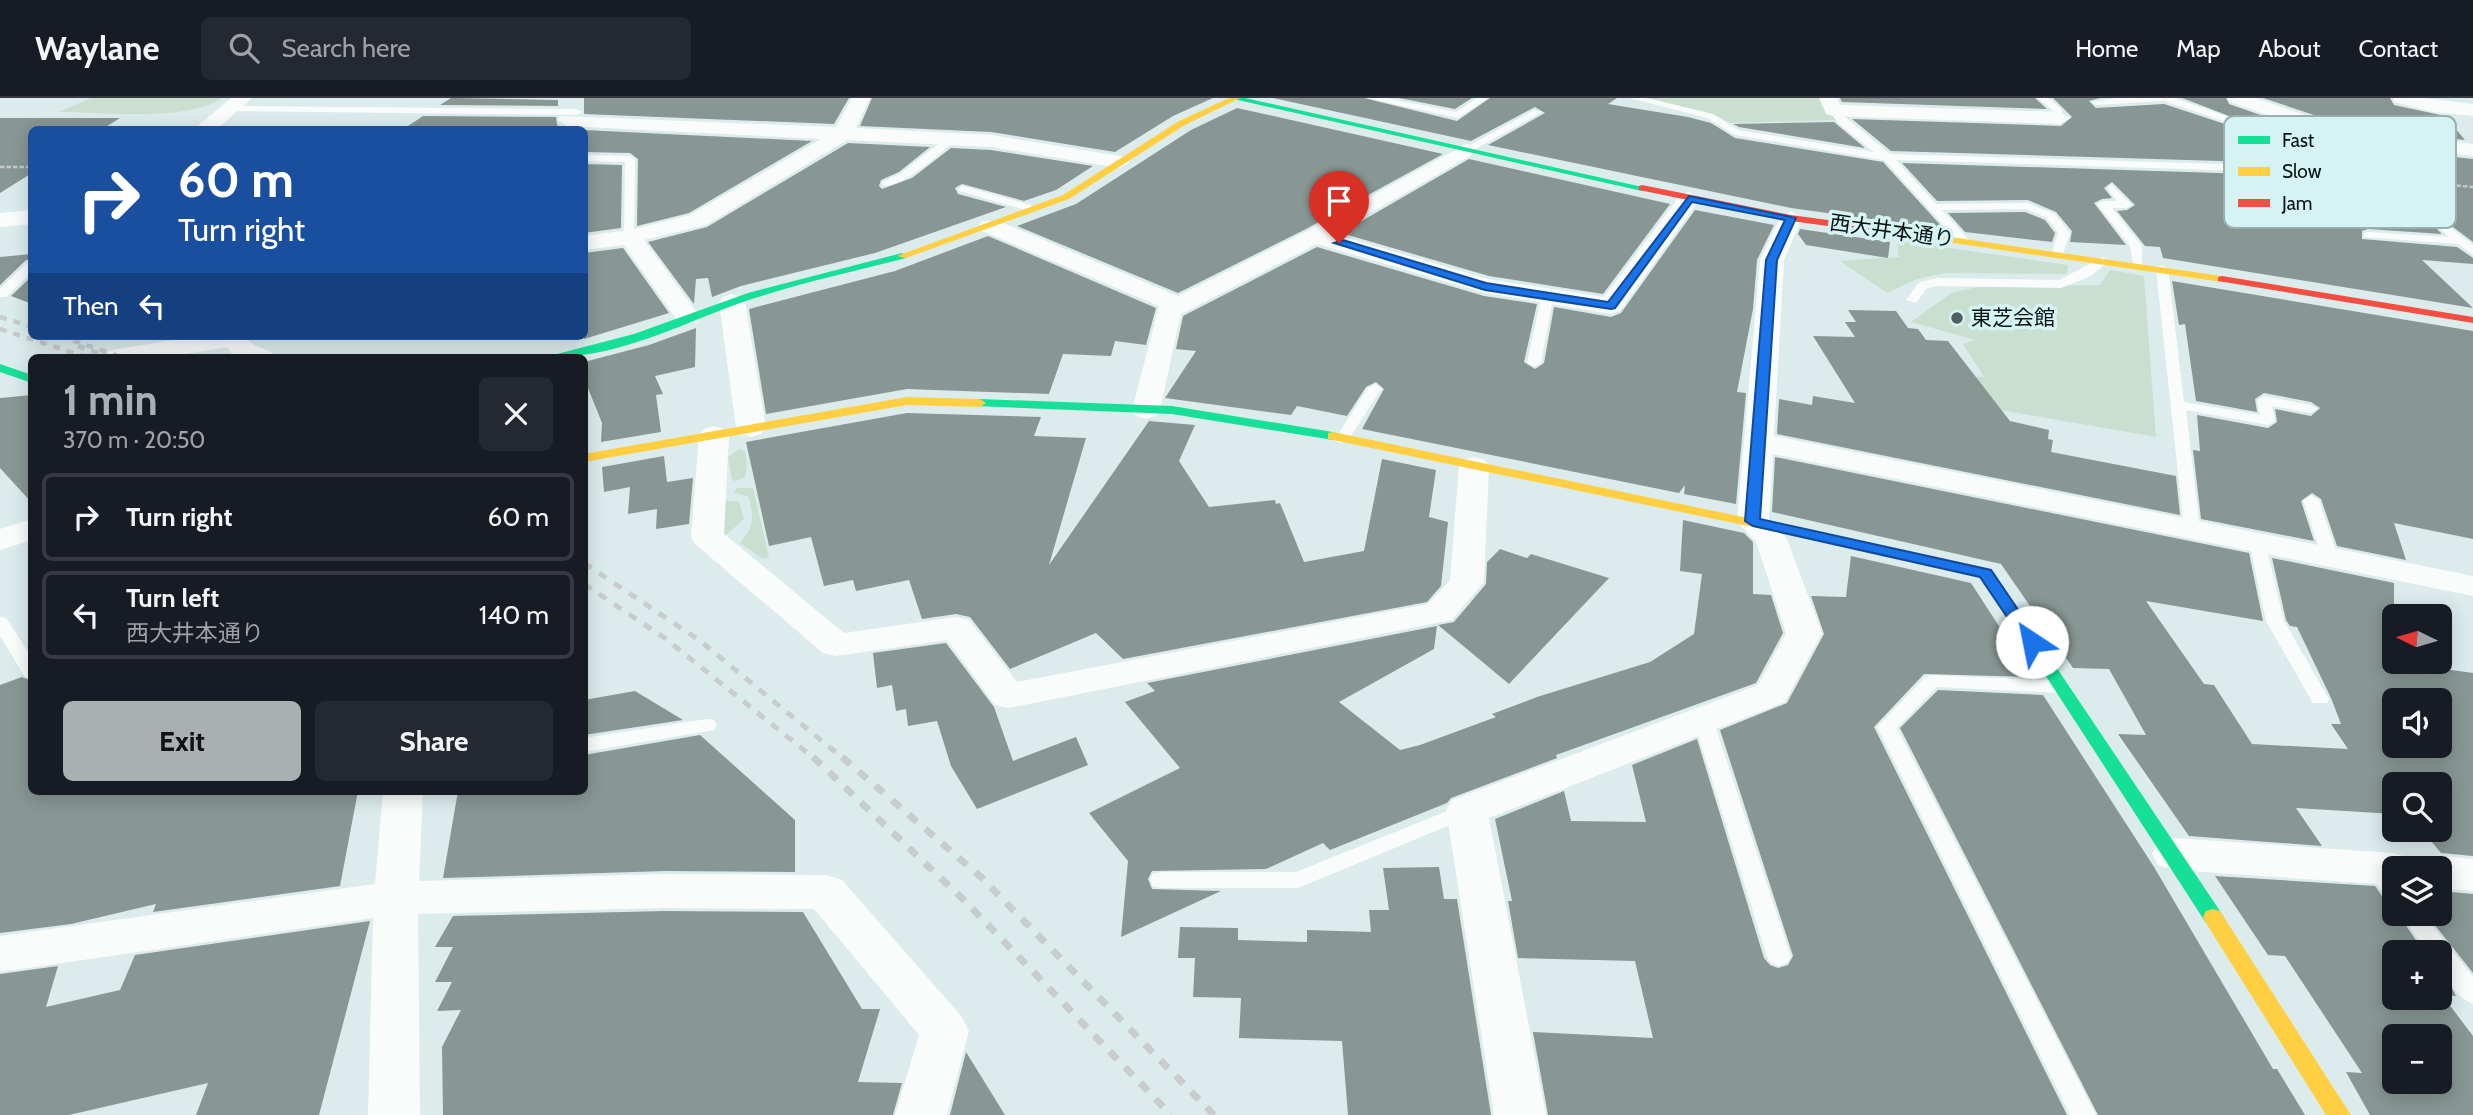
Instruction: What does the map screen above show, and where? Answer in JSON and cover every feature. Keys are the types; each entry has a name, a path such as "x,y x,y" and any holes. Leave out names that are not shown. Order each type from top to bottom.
{"street":[{"path":"566,121 596,98"},
{"path":"588,242 630,237 698,220 843,134 861,98"},
{"path":"2237,98 2289,116"},
{"path":"2402,98 2432,106 2473,110"},
{"path":"573,354 639,337 733,302 885,262 990,226 1066,197 1182,123 1241,99"},
{"name":"西大井本通り","path":"1241,99 1689,199 1791,218 2162,269 2473,320"},
{"path":"208,126 235,104"},
{"path":"1831,104 2060,118"},
{"path":"566,121 991,141 1120,162"},
{"path":"1146,410 1169,310 1315,236 1466,150"},
{"path":"1315,236 1485,286 1547,298 1611,306 1689,199"},
{"path":"0,220 28,218"},
{"path":"1520,1115 1467,810 1772,693 1804,633 1771,539 1753,521 1772,260 1791,218"},
{"path":"990,226 1179,305"},
{"path":"630,237 688,318"},
{"path":"733,302 751,428"},
{"path":"138,354 219,340"},
{"path":"237,340 243,351 252,354"},
{"path":"588,457 907,401 1172,410 1342,439 1753,521 1986,573 2174,855 2339,1115"},
{"path":"714,435 707,537 836,645 956,628 1009,696 1440,612 1467,582 1474,466"},
{"path":"1758,442 2473,586"},
{"path":"0,540 28,530"},
{"path":"394,1115 396,898 403,795"},
{"path":"2174,855 2382,875"},
{"path":"2452,873 2473,875"},
{"path":"0,954 396,898 666,891 826,892 945,1031 921,1115"}],"lane":[{"path":"1372,98 1458,115 1483,98"},
{"path":"1635,98 1710,116 1735,132 1887,157 2224,167"},
{"path":"2043,98 2057,110 2060,118"},
{"path":"2096,102 2165,98 2224,119"},
{"path":"235,104 566,121"},
{"path":"1831,104 1842,122 1887,157 1964,241"},
{"path":"1466,150 1537,112"},
{"path":"886,184 904,176 951,139"},
{"path":"588,158 630,159 630,237"},
{"path":"2112,188 2126,205 2103,204 2136,246 2138,266"},
{"path":"963,189 1033,209"},
{"path":"1933,207 2028,206 2051,216 2064,233 2057,254"},
{"path":"2360,228 2372,239 2461,241"},
{"path":"2445,228 2473,251"},
{"path":"1912,300 1922,286 1937,282 2061,284 2087,273 2103,261"},
{"path":"2,294 28,269"},
{"path":"2162,269 2192,529"},
{"path":"1534,363 1547,298"},
{"path":"1342,439 1375,388"},
{"path":"2179,405 2268,421 2264,400 2311,409"},
{"path":"2311,500 2330,557"},
{"path":"2257,542 2274,621 2320,699"},
{"path":"0,622 28,667"},
{"path":"2062,687 1932,681 1888,727 2083,1115"},
{"path":"1703,719 1779,957"},
{"path":"588,744 707,725"},
{"path":"1161,880 1298,880 1467,810"},
{"path":"2420,926 2473,994"}],"path":[{"path":"0,167 28,167"}],"green space":[{"path":"91,98 222,98 207,105 167,113 59,112"},
{"path":"1643,98 1824,98 1837,120 1730,123 1719,117"},
{"path":"1901,241 2068,265 2067,274 1946,273 1917,279 1887,293 1840,261 1899,257 1897,243"},
{"path":"2110,270 2144,276 2156,437 1896,392 1941,375 1984,377 1963,344 1975,340 1911,322 1951,293 1977,287 2100,285"},
{"path":"739,449 745,451 747,466 745,477 735,481 732,480 728,457"},
{"path":"737,488 753,488 769,558 763,559 740,543 750,527 752,510 749,497 734,492"},
{"path":"722,500 739,502 744,519 725,536 721,530"}],"building":[{"path":"451,98 558,100 558,106 440,105"},
{"path":"584,98 849,98 834,124 584,114"},
{"path":"872,98 1213,98 1173,116 1115,152 991,132 860,126"},
{"path":"1273,98 1364,98 1457,121 1490,98 1617,98 1608,104 1711,123 1735,138 1883,162 1944,229 1791,208 1488,145 1545,113 1535,107 1471,141"},
{"path":"1399,98 1472,98 1455,109"},
{"path":"1840,98 2035,98 2047,109 1842,102"},
{"path":"2053,98 2100,98 2089,101 2096,108 2164,104 2224,124 2224,161 1891,151 1852,119 2061,126 2072,117"},
{"path":"2182,98 2226,98 2229,104 2263,116 2229,116"},
{"path":"2263,98 2390,98 2394,105 2445,116 2317,116"},
{"path":"1237,108 1443,154 1306,229 1178,293 1017,226 1076,204 1191,130"},
{"path":"423,116 556,117 557,126 408,126"},
{"path":"0,118 120,118 107,126 28,126 28,176 0,193"},
{"path":"1834,122 1865,148 1733,124"},
{"path":"2456,129 2465,140 2456,139"},
{"path":"588,130 812,141 689,213 637,226 638,159 630,153 588,152"},
{"path":"848,143 930,147 899,172 881,180 879,186 882,189 912,178 951,148 991,150 1093,166 1056,190 1024,201 962,184 955,188 958,194 1006,207 875,253 741,286 712,297 708,278 696,279 694,304 648,242 707,227"},
{"path":"2456,157 2473,159 2473,242 2454,228"},
{"path":"1469,159 1670,204 1603,294 1489,276 1341,233"},
{"path":"1902,163 2224,173 2224,228 2436,228 2442,234 2368,229 2362,231 2362,239 2457,247 2473,258 2473,264 2422,260 2473,308 2163,258 2160,247 2145,246 2117,211 2127,210 2135,205 2112,182 2104,188 2112,198 2094,203 2126,245 2070,242 2072,231 2056,212 2028,200 1937,201"},
{"path":"588,164 622,165 621,228 588,232"},
{"path":"1695,210 1774,225 1757,260 1753,309 1737,392 1746,393 1736,504 1684,494 1685,485 1679,493 1362,429 1384,389 1376,382 1366,387 1347,416 1297,406 1291,415 1165,398 1196,351 1176,349 1183,316 1317,247 1484,296 1537,304 1524,362 1535,369 1544,363 1554,307 1611,317 1621,313"},
{"path":"2025,212 2045,220 2055,233 2052,242 1965,232 1948,213"},
{"path":"1800,229 1890,242 1888,258 1806,245 1798,234"},
{"path":"988,236 1156,308 1146,345 1115,341 1111,356 1063,354 1049,394 907,389 766,414 749,309 895,271"},
{"path":"623,248 669,313 588,338 588,252"},
{"path":"28,254 28,260 0,285 0,257"},
{"path":"28,280 28,302 11,296"},
{"path":"2172,281 2473,331 2473,539 2394,523 2406,560 2337,546 2321,499 2312,493 2301,501 2314,541 2201,519 2193,450 2200,451 2197,415 2268,428 2277,422 2275,409 2311,416 2320,408 2311,402 2264,393 2255,399 2257,412 2196,401 2185,324 2179,325"},
{"path":"1848,310 1896,311 1908,328 1918,329 1926,340 1948,341 2010,421 2049,430 2048,439 2053,440 2051,452 2176,476 2180,515 1777,434 1779,399 1812,405 1813,396 1855,403 1813,336 1855,337 1845,322 1856,322"},
{"path":"696,328 695,367 655,376 663,394 656,395 661,432 601,442 602,423 588,388 588,361 649,345"},
{"path":"28,395 28,499 0,468 0,398"},
{"path":"907,413 1041,417 1034,436 1086,438 1049,565 1149,421 1195,425 1179,461 1209,507 1275,500 1276,504 1280,503 1304,562 1364,551 1382,459 1436,470 1429,517 1448,522 1441,586 1427,602 1123,659 1096,633 1010,669 970,617 956,614 922,619 909,580 856,591 853,580 824,586 811,537 769,546 746,442"},
{"path":"664,456 667,482 693,478 689,524 656,529 657,509 628,514 630,487 604,492 602,467"},
{"path":"1775,457 2249,553 2263,621 2146,601 2204,684 2214,685 2252,744 2348,749 2331,724 2341,724 2297,627 2290,626 2286,620 2272,558 2394,583 2394,604 2382,604 2382,674 2452,674 2452,670 2473,673 2473,856 2441,853 2432,842 2452,842 2452,772 2382,772 2382,813 2296,808 2322,846 2189,836 2118,734 2146,735 2109,669 2073,668 2001,564 1772,512"},
{"path":"1683,520 1744,533 1753,542 1753,594 1771,595 1783,633 1756,683 1556,755 1557,758 1451,798 1447,803 1330,850 1323,843 1266,869 1152,871 1148,879 1152,889 1221,891 1121,937 1128,861 1089,813 1180,768 1125,702 1155,691 1147,683 1437,626 1434,649 1339,702 1400,750 1420,745 1496,717 1492,714 1537,697 1650,662 1694,634 1702,574 1680,571"},
{"path":"1500,549 1527,558 1531,554 1609,578 1509,684 1438,625 1454,622 1486,584 1487,562"},
{"path":"1851,556 1971,583 2032,677 1924,674 1874,727 2067,1115 1548,1115 1533,1032 1653,1038 1635,961 1518,958 1508,901 1512,901 1495,819 1564,791 1571,821 1646,822 1632,765 1697,739 1764,958 1770,965 1778,968 1788,965 1793,956 1720,730 1787,703 1824,634 1811,596 1846,597"},
{"path":"946,643 994,707 1013,761 1076,737 1088,765 977,809 951,766 937,721 908,726 906,709 896,711 892,685 877,688 873,653"},
{"path":"22,677 28,679 28,795 357,795 340,886 153,912 156,904 71,924 0,933 0,685"},
{"path":"1938,690 2043,695 2154,867 2273,1069 2277,1069 2305,1115 2098,1115 1900,728"},
{"path":"635,691 683,720 588,734 588,699"},
{"path":"700,735 795,820 795,872 665,871 443,878 457,795 588,795 588,754"},
{"path":"1439,867 1444,899 1457,899 1491,1115 1348,1115 1342,1041 1239,1038 1241,998 1193,997 1195,958 1178,958 1180,927 1238,928 1238,940 1307,942 1307,930 1371,932 1369,910 1389,910 1383,868"},
{"path":"2215,876 2375,886 2382,896 2382,926 2406,926 2416,940 2382,940 2382,1010 2452,1008 2473,1036 2473,1115 2370,1115 2346,1072 2362,1073 2285,956 2268,955"},
{"path":"2452,892 2473,894 2473,973 2452,947 2452,940 2447,940 2436,926 2452,926"},
{"path":"665,911 803,912 862,1009 880,1009 858,1082 902,1083 893,1115 443,1115 442,1047 461,1010 437,1011 452,982 435,982 453,947 435,947 453,916"},
{"path":"370,921 319,1115 196,1115 208,1083 69,1115 0,1115 0,974 58,966 46,1007 120,990 135,955"},
{"path":"966,1052 1005,1115 950,1115"}],"railway":[{"path":"0,317 28,326"},
{"path":"0,329 28,338"},
{"path":"34,340 77,354"},
{"path":"72,340 112,354"},
{"path":"78,346 101,354"},
{"path":"588,566 699,640 844,759"},
{"path":"588,587 666,639 815,759"},
{"path":"813,757 965,901 1171,1115"},
{"path":"842,757 981,877 1214,1115"}],"traffic: fast":[{"path":"1233,98 1642,188"},
{"path":"573,354 638,337 752,295 902,256"},
{"path":"0,368 28,378"},
{"path":"980,403 1172,410 1333,436"},
{"path":"1864,546 1986,573 2213,917"}],"traffic: slow":[{"path":"902,256 1066,197 1182,123 1236,98"},
{"path":"1909,234 2222,279"},
{"path":"588,457 907,401 980,403"},
{"path":"1333,436 1864,546"},
{"path":"2213,917 2339,1115"}],"traffic: jam":[{"path":"1642,188 1791,218 1909,234"},
{"path":"2222,279 2473,320"}],"place":[{"name":"東芝会館","path":"1957,318"}],"route":[{"path":"1339,243 1485,286 1547,298 1611,306 1689,199 1791,218 1772,260 1753,521 1986,573 2032,642"}]}
